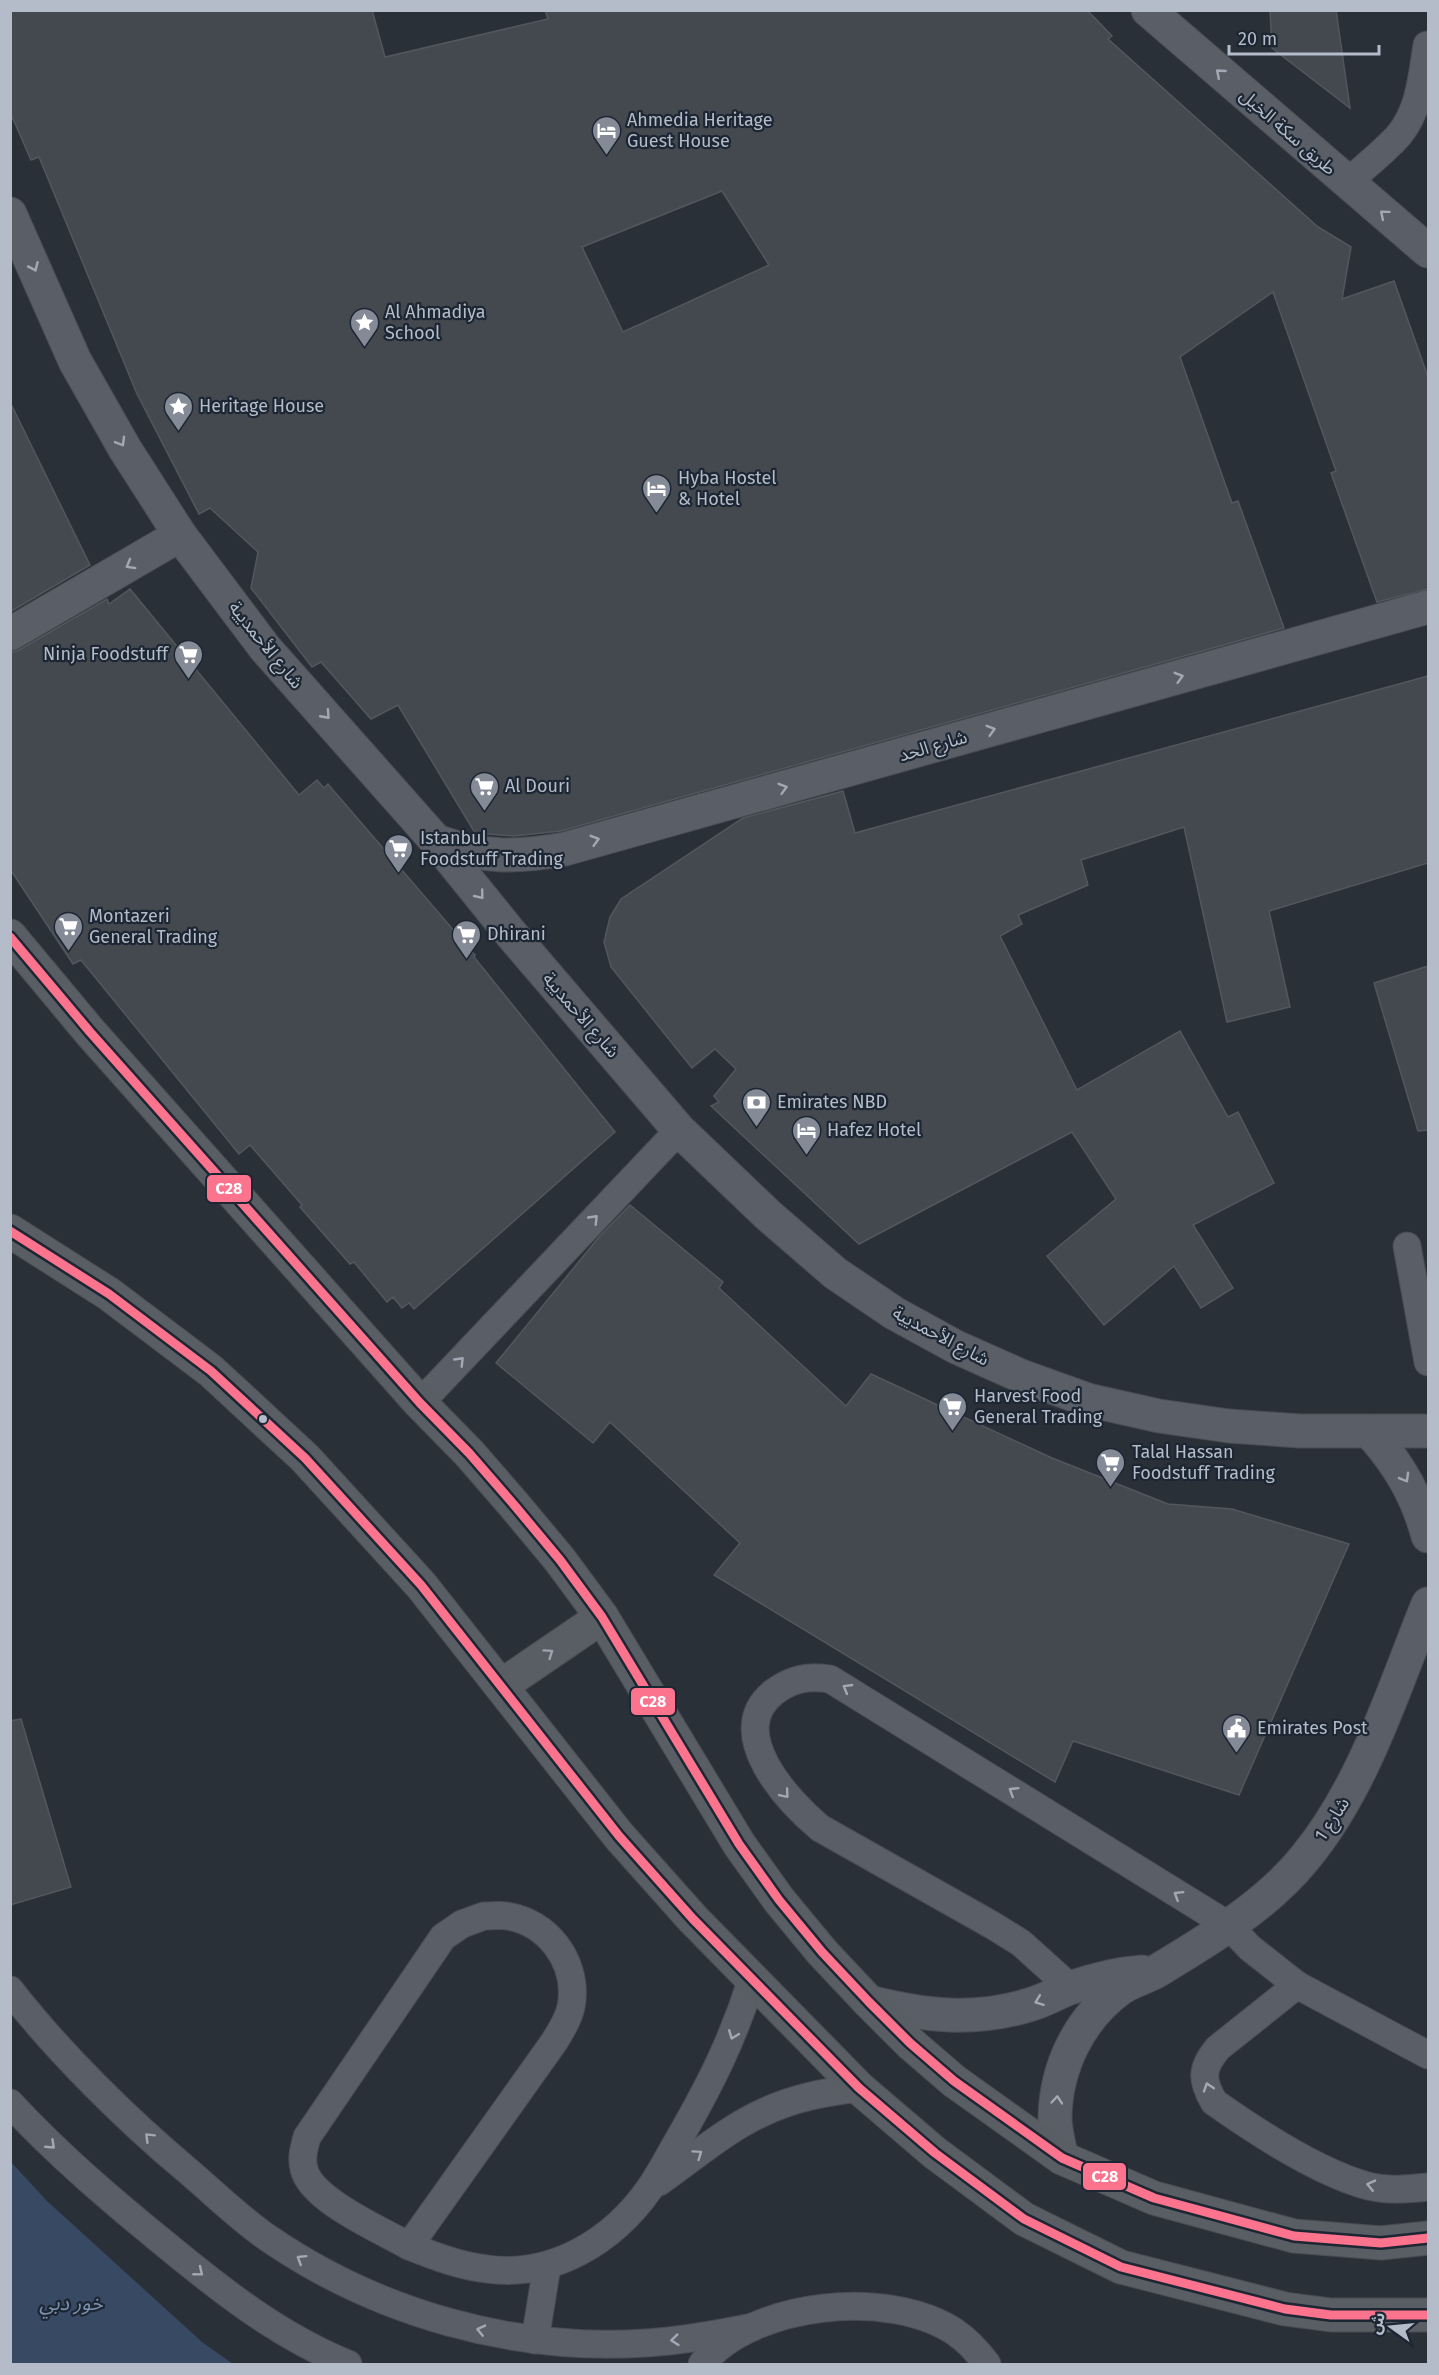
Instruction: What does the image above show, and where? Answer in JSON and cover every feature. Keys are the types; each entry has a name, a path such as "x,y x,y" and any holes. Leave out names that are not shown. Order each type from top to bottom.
{"main road":[{"path":"10,936 90,1032 420,1403 469,1453 560,1560 602,1617 739,1844 779,1899 822,1952 869,2002 954,2081 1062,2158 1154,2199 1294,2236 1381,2243 1428,2238"},
{"path":"10,1231 109,1294 211,1371 296,1450 421,1585 619,1836 693,1919 859,2088 935,2153 1024,2219 1121,2267 1285,2309 1331,2315 1428,2315"},
{"path":"501,1686 602,1617"}],"street":[{"name":"طريق سكة الخيل","path":"1148,10 1428,251"},
{"name":"شارع الأحمديية","path":"10,214 75,361 125,449 180,535 266,648 436,841 512,935 680,1130 768,1215 835,1273 894,1313 946,1342 1021,1376 1088,1400 1159,1416 1229,1426 1300,1431 1428,1431"},
{"path":"10,634 180,535"},
{"name":"شارع الحد","path":"436,841 466,852 499,856 532,855 565,849 1428,607"},
{"path":"1370,1432 1387,1450 1413,1491 1428,1536"},
{"name":"شارع 1","path":"1062,2158 1055,2120 1058,2082 1071,2046 1093,2014 1121,1989 1155,1972 1228,1926 1268,1896 1303,1861 1334,1821 1358,1778 1428,1604"},
{"name":"شارع 1","path":"869,2002 909,2012 940,2015 993,2014 1033,2004 1071,1988 1117,1975 1155,1972"}],"lane":[{"path":"1347,183 1400,134 1409,119 1420,88 1427,45"},
{"path":"420,1403 680,1130"},
{"path":"1407,1246 1428,1362"},
{"path":"1071,1988 1021,1943 820,1828 797,1809 778,1786 757,1744 756,1727 760,1710 770,1695 788,1682 809,1676 830,1679 1228,1926 1297,1985 1428,2055"},
{"path":"409,2246 566,2022 572,2000 571,1976 563,1954 549,1936 530,1923 507,1916 484,1916 462,1923 443,1937 307,2137 302,2153 304,2170 311,2185 323,2197 409,2246 460,2264 489,2270 518,2270 547,2266 573,2256 598,2242 619,2224 650,2188 722,2059 752,1979"},
{"path":"1297,1985 1218,2048 1208,2060 1204,2074 1206,2089 1214,2102 1305,2158 1336,2174 1370,2186 1406,2190 1428,2187"},
{"path":"10,1990 91,2080 155,2144 266,2237 307,2263 395,2304 440,2320 488,2332 535,2340 590,2343 645,2343 699,2338 753,2327 787,2315 821,2307 857,2305 893,2309 954,2331 977,2350 987,2364"},
{"path":"650,2188 760,2113 814,2095 859,2088"},
{"path":"10,2103 39,2134 101,2192 235,2301 287,2334 348,2364"},
{"path":"535,2340 547,2266"},
{"path":"702,2364 726,2342 753,2327"}],"water":[{"name":"خور دبي","path":"10,2161 47,2201 202,2342 233,2364 11,2364"}],"building":[{"path":"10,10 372,10 385,57 548,19 545,10 1087,10 1112,36 1108,39 1318,227 1351,247 1342,299 1394,281 1428,377 1428,589 1377,602 1331,473 1336,471 1273,292 1180,357 1232,503 1238,501 1284,628 561,831 514,836 475,833 398,705 371,719 321,662 312,667 251,588 258,552 210,508 199,514 137,394 39,157 31,160 10,112","holes":["722,191 769,265 623,332 582,247"]},
{"path":"1270,10 1336,10 1350,108 1272,48"},
{"path":"10,402 90,565 10,612"},
{"path":"130,589 299,795 317,780 324,788 328,784 475,955 474,957 615,1132 414,1309 409,1303 402,1308 393,1297 387,1302 354,1262 350,1264 300,1207 302,1205 250,1145 239,1154 81,960 73,964 10,869 10,653 107,599 109,604"},
{"path":"1428,676 1428,863 1269,911 1290,1007 1227,1022 1184,827 1081,860 1088,885 1018,915 1022,924 1000,936 1077,1090 1180,1031 1228,1117 1238,1112 1274,1183 1193,1225 1233,1288 1201,1308 1174,1266 1104,1325 1047,1256 1116,1199 1072,1132 859,1244 711,1106 719,1102 714,1096 736,1069 715,1049 692,1068 611,967 604,942 610,917 621,899 743,818 843,791 855,833"},
{"path":"1428,966 1428,1130 1418,1131 1374,983"},
{"path":"630,1205 723,1282 719,1288 846,1406 871,1374 1052,1458 1168,1504 1232,1509 1349,1544 1239,1795 1073,1741 1055,1782 714,1575 740,1543 610,1422 593,1443 496,1363 599,1237"},
{"path":"21,1719 71,1887 10,1905 10,1721"}],"transit line":[{"name":"C28","path":"10,937 90,1032 420,1403 469,1453 560,1560 602,1617 739,1844 779,1900 822,1952 910,2043 954,2081 1062,2158 1154,2198 1294,2236 1381,2243 1428,2238"},
{"name":"C28","path":"10,1231 109,1294 211,1371 305,1458 421,1585 619,1836 693,1919 859,2088 935,2153 1024,2219 1121,2267 1285,2309 1331,2315 1428,2315"}],"place":[{"name":"Ahmedia Heritage Guest House","path":"606,156"},
{"name":"Al Ahmadiya School","path":"364,348"},
{"name":"Heritage House","path":"178,432"},
{"name":"Hyba Hostel & Hotel","path":"657,514"},
{"name":"Ninja Foodstuff","path":"189,680"},
{"name":"Al Douri","path":"484,812"},
{"name":"Istanbul Foodstuff Trading","path":"399,874"},
{"name":"Montazeri General Trading","path":"68,952"},
{"name":"Dhirani","path":"466,960"},
{"name":"Emirates NBD","path":"756,1128"},
{"name":"Hafez Hotel","path":"806,1156"},
{"name":"Harvest Food General Trading","path":"953,1432"},
{"name":"Talal Hassan Foodstuff Trading","path":"1111,1488"},
{"name":"Emirates Post","path":"1236,1754"}]}
